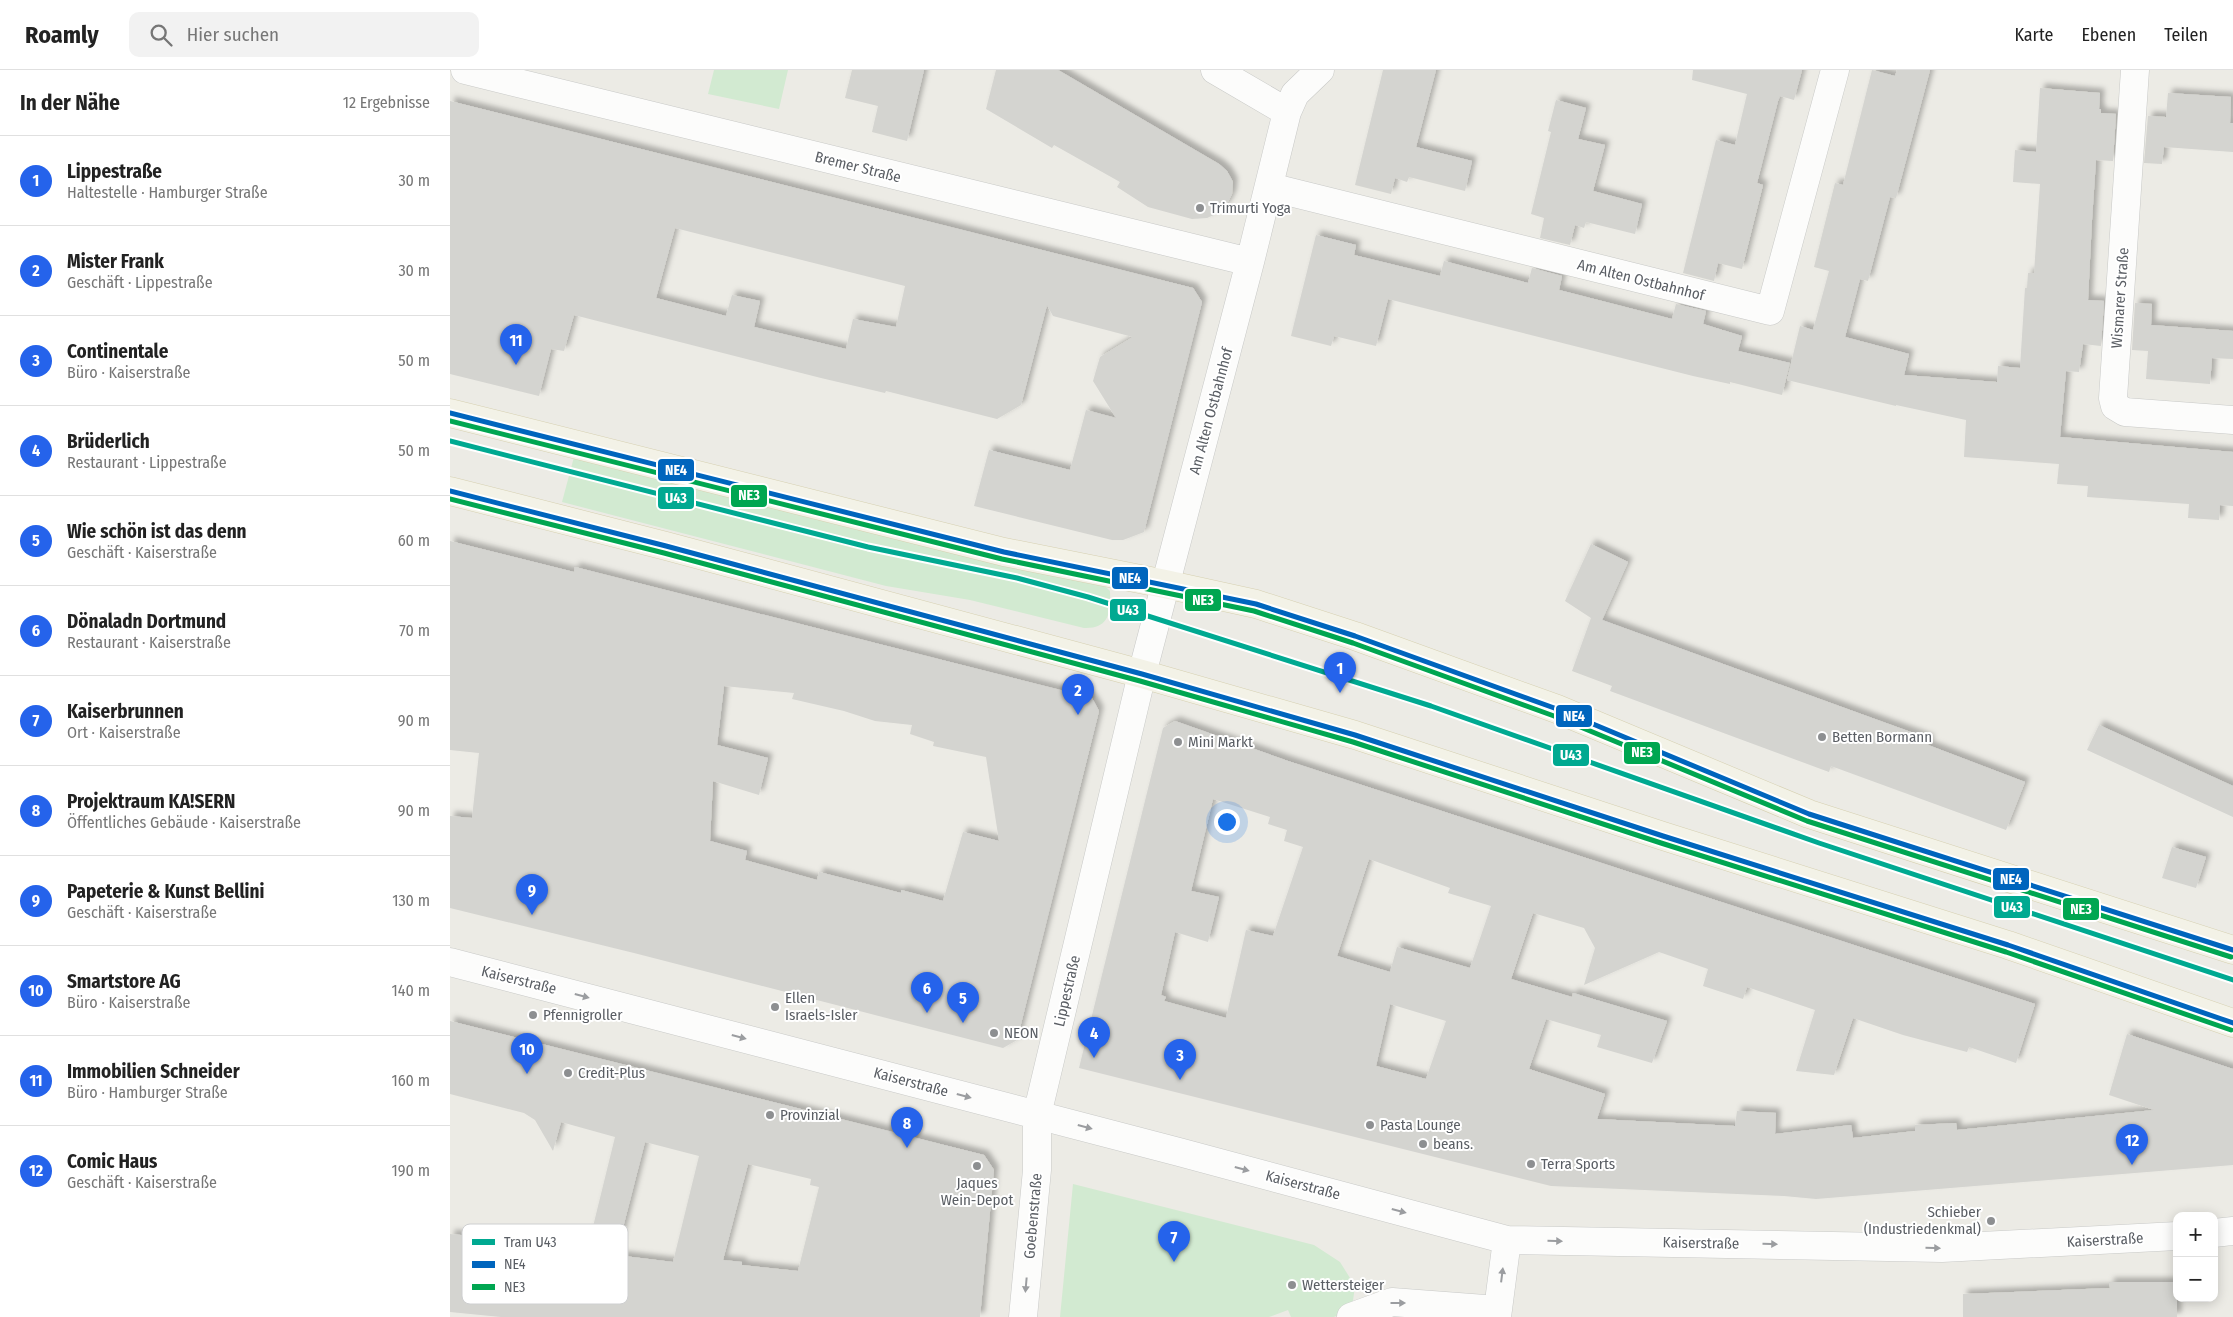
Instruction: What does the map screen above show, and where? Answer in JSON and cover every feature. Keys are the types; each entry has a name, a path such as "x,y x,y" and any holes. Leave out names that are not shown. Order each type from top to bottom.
{"main road":[{"path":"450,413 1004,552 1256,604 1355,636 1557,709 1810,814 2233,950"},
{"path":"450,491 666,546 1142,674 1355,735 1672,839 2008,945 2233,1023"}],"street":[{"name":"Bremer Straße","path":"465,70 1250,262"},
{"path":"1215,70 1287,112"},
{"name":"Am Alten Ostbahnhof","path":"1152,634 1270,186 1287,112 1295,94 1320,70"},
{"name":"Am Alten Ostbahnhof","path":"1270,186 1770,312 1835,70"},
{"name":"Wismarer Straße","path":"2135,70 2113,398 2115,406 2125,412 2233,420"},
{"name":"Lippestraße","path":"1037,1115 1152,634"},
{"name":"Kaiserstraße","path":"450,962 1507,1240 1942,1248 2173,1236"},
{"name":"Goebenstraße","path":"1023,1317 1037,1170 1037,1115"},
{"path":"2218,1232 2233,1230"},
{"path":"1351,1317 1392,1302 1498,1313 1507,1240"}],"green space":[{"path":"714,70 788,70 779,109 708,94"},
{"path":"574,457 1105,586 1110,591 1109,613 1099,626 1084,628 970,600 886,586 562,502"},
{"path":"1073,1184 1314,1245 1340,1262 1355,1286 1352,1308 1334,1317 1291,1317 1288,1310 1269,1317 1060,1317"}],"building":[{"path":"852,70 924,70 907,141 872,132 878,106 845,98"},
{"path":"996,70 1058,70 1219,164 1227,171 1233,182 1232,194 1227,204 1218,213 1207,218 1192,219 1148,207 1117,187 1120,182 1054,145 1052,148 986,109"},
{"path":"1383,70 1436,70 1416,147 1472,161 1465,191 1409,177 1407,182 1395,178 1391,194 1355,185"},
{"path":"1693,70 1802,70 1794,100 1780,96 1778,101 1757,183 1763,185 1742,269 1718,263 1714,281 1683,273 1716,140 1735,145 1747,94 1692,80"},
{"path":"1872,70 1895,76 1897,70 1930,70 1896,198 1890,197 1868,281 1860,279 1845,337 1909,354 1904,375 1997,382 1998,366 2020,368 2025,288 2027,288 2028,273 2034,273 2040,184 2013,182 2015,150 2036,152 2040,88 2100,93 2099,109 2101,109 2101,113 2116,114 2113,161 2096,160 2092,220 2088,300 2104,301 2101,346 2083,344 2079,372 2066,371 2060,437 2233,452 2233,506 2220,505 2219,520 2188,518 2189,504 2087,497 2088,486 2057,484 2059,464 1964,457 1966,420 1896,406 1787,380 1800,326 1813,330 1829,271 1814,267 1835,183 1843,185"},
{"path":"2168,93 2231,97 2230,123 2233,123 2233,152 2164,147 2162,164 2144,163 2148,116 2166,117"},
{"path":"1556,100 1586,108 1578,139 1605,145 1593,191 1642,204 1635,234 1586,222 1584,228 1575,225 1570,245 1540,238 1544,218 1531,214 1551,132 1548,131"},
{"path":"450,101 1193,288 1202,302 1144,532 1123,540 1112,540 974,506 989,450 1070,470 1086,410 1116,418 1093,381 1100,357 1133,337 1053,316 1047,305 1021,405 997,419 886,391 885,393 821,378 574,315 564,351 551,349 539,396 450,374","holes":["675,228 905,286 896,327 853,319 846,349 754,327 760,301 732,295 726,316 656,298"]},
{"path":"1316,235 1356,245 1354,255 1440,276 1444,261 1528,283 1532,268 1562,276 1559,290 1672,319 1676,304 1706,311 1703,324 1742,336 1738,351 1790,363 1782,395 1730,382 1730,384 1693,376 1388,299 1376,346 1334,336 1331,346 1291,336"},
{"path":"2135,303 2152,304 2151,325 2233,331 2233,359 2212,358 2210,384 2146,379 2148,351 2132,350"},
{"path":"450,541 574,572 575,567 1092,698 1099,711 1017,1040 1003,1048 634,953 450,908 450,816 472,818 479,753 450,750","holes":["724,686 794,693 792,699 844,711 875,721 912,725 910,734 934,742 933,746 986,757 999,841 963,832 943,901 901,890 901,893 819,872 817,880 745,860 747,851 710,841 713,781 759,795 768,758 717,745"]},
{"path":"1591,544 1628,562 1602,620 1930,739 1928,745 2025,782 2006,830 1831,766 1829,772 1610,691 1612,686 1572,671 1591,618 1565,601"},
{"path":"1175,721 1288,761 2035,1004 2016,1063 1969,1047 1967,1052 1903,1035 1853,1018 1834,1075 1796,1071 1815,1010 1747,987 1743,999 1703,986 1708,969 1659,952 1584,985 1595,948 1584,928 1533,913 1511,979 1572,997 1573,993 1667,1021 1652,1063 1597,1047 1601,1035 1546,1019 1529,1069 1605,1094 1597,1119 1735,1126 1737,1111 1776,1113 1775,1134 1851,1125 1853,1138 1915,1131 1915,1125 1956,1123 1957,1130 2154,1110 2109,1095 2127,1034 2233,1069 2233,1165 1816,1199 1551,1186 1079,1068 1163,728","holes":["1213,799 1270,817 1268,824 1287,830 1284,841 1303,847 1273,936 1246,930 1226,1018 1164,1001 1166,997 1161,995 1175,932 1208,942 1219,897 1191,891","1369,859 1450,888 1448,893 1491,906 1470,968 1397,947 1390,972 1337,956","1390,1004 1446,1021 1426,1079 1376,1066"]},
{"path":"2099,725 2233,786 2233,817 2087,750"},
{"path":"2172,847 2206,857 2196,888 2162,878"},
{"path":"450,1021 984,1155 994,1170 980,1317 501,1317 450,1312 450,1234 462,1235 462,1304 628,1304 628,1256 673,1262 699,1156 645,1142 624,1224 594,1224 615,1137 561,1122 553,1151 535,1120 524,1113 450,1094","holes":["748,1164 811,1179 810,1185 819,1187 798,1271 742,1265 742,1262 723,1260"]},
{"path":"2109,1282 2173,1282 2173,1302 2177,1302 2177,1317 1963,1317 1963,1294 2110,1288"}],"tram line":[{"name":"U43","path":"450,441 868,547 1017,578 1088,597 1431,706 1819,843 2233,980"}],"transit line":[{"name":"NE4","path":"450,413 1004,552 1256,604 1355,636 1557,709 1809,814 2233,950"},
{"name":"NE3","path":"450,421 1002,559 1254,611 1353,643 1554,716 1807,821 2231,957"},
{"name":"NE4","path":"450,491 666,546 1142,674 1355,735 1663,836 2008,945 2233,1023"},
{"name":"NE3","path":"450,499 664,553 1140,681 1353,742 1661,843 2006,952 2231,1030"}],"place":[{"name":"Trimurti Yoga","path":"1200,208"},
{"name":"Immobilien Schneider","path":"516,365"},
{"name":"Lippestraße","path":"1340,693"},
{"name":"Mister Frank","path":"1078,715"},
{"name":"Betten Bormann","path":"1822,737"},
{"name":"Mini Markt","path":"1178,742"},
{"name":"Papeterie & Kunst Bellini","path":"532,915"},
{"name":"Ellen Israels-Isler","path":"775,1007"},
{"name":"Dönaladn Dortmund","path":"927,1013"},
{"name":"Pfennigroller","path":"533,1015"},
{"name":"Wie schön ist das denn","path":"963,1023"},
{"name":"NEON","path":"994,1033"},
{"name":"Brüderlich","path":"1094,1058"},
{"name":"Credit-Plus","path":"568,1073"},
{"name":"Smartstore AG","path":"527,1074"},
{"name":"Continentale","path":"1180,1080"},
{"name":"Provinzial","path":"770,1115"},
{"name":"Pasta Lounge","path":"1370,1125"},
{"name":"beans.","path":"1423,1144"},
{"name":"Projektraum KA!SERN","path":"907,1148"},
{"name":"Terra Sports","path":"1531,1164"},
{"name":"Comic Haus","path":"2132,1165"},
{"name":"Jaques Wein-Depot","path":"977,1166"},
{"name":"Schieber (Industriedenkmal)","path":"1991,1221"},
{"name":"Kaiserbrunnen","path":"1174,1262"},
{"name":"Wettersteiger","path":"1292,1285"}]}
